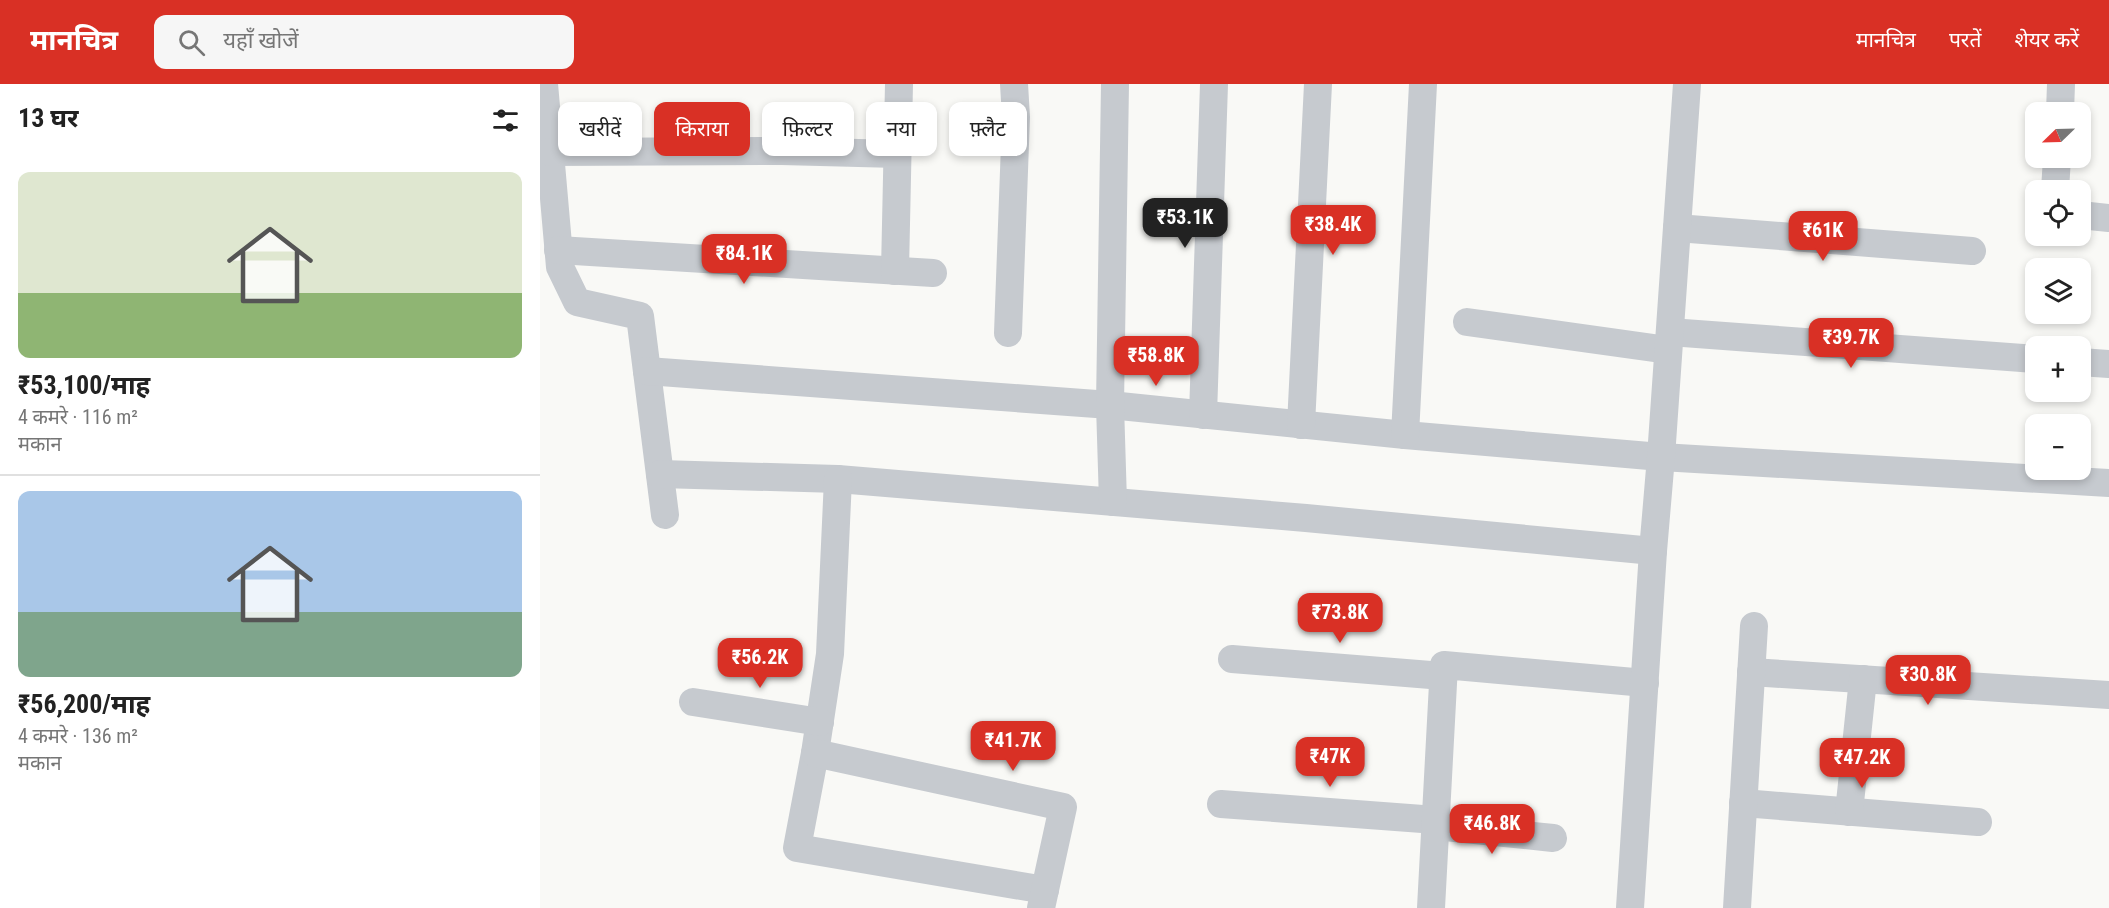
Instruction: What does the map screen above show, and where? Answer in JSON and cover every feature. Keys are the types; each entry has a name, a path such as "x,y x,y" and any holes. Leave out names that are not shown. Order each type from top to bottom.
{"street":[{"path":"544,84 550,152 547,196 554,266 577,302 640,316 665,515"},
{"path":"898,84 898,102"},
{"path":"1008,333 1016,117 1014,84"},
{"path":"1113,502 1110,405 1115,84"},
{"path":"1203,415 1214,84"},
{"path":"1301,425 1318,84"},
{"path":"1405,435 1423,84"},
{"path":"1630,908 1687,84"},
{"path":"2060,102 2061,84"},
{"path":"550,152 782,151 866,153"},
{"path":"895,271 897,156"},
{"path":"2091,216 2109,218"},
{"path":"1677,228 1972,251"},
{"path":"554,266 933,273"},
{"path":"1467,322 1669,341 2025,358"},
{"path":"2091,363 2109,364"},
{"path":"647,371 1110,405 1405,435 1661,457 2109,483"},
{"path":"660,474 838,479 1653,550"},
{"path":"815,753 1063,807 1043,899 797,848 815,753 830,654 838,479"},
{"path":"1737,908 1754,626"},
{"path":"1232,658 1443,676"},
{"path":"1431,908 1444,664 1645,683"},
{"path":"1751,672 2109,694"},
{"path":"1849,812 1863,679"},
{"path":"693,702 820,722"},
{"path":"1743,803 1978,822"},
{"path":"1221,804 1435,823 1553,838"}]}
